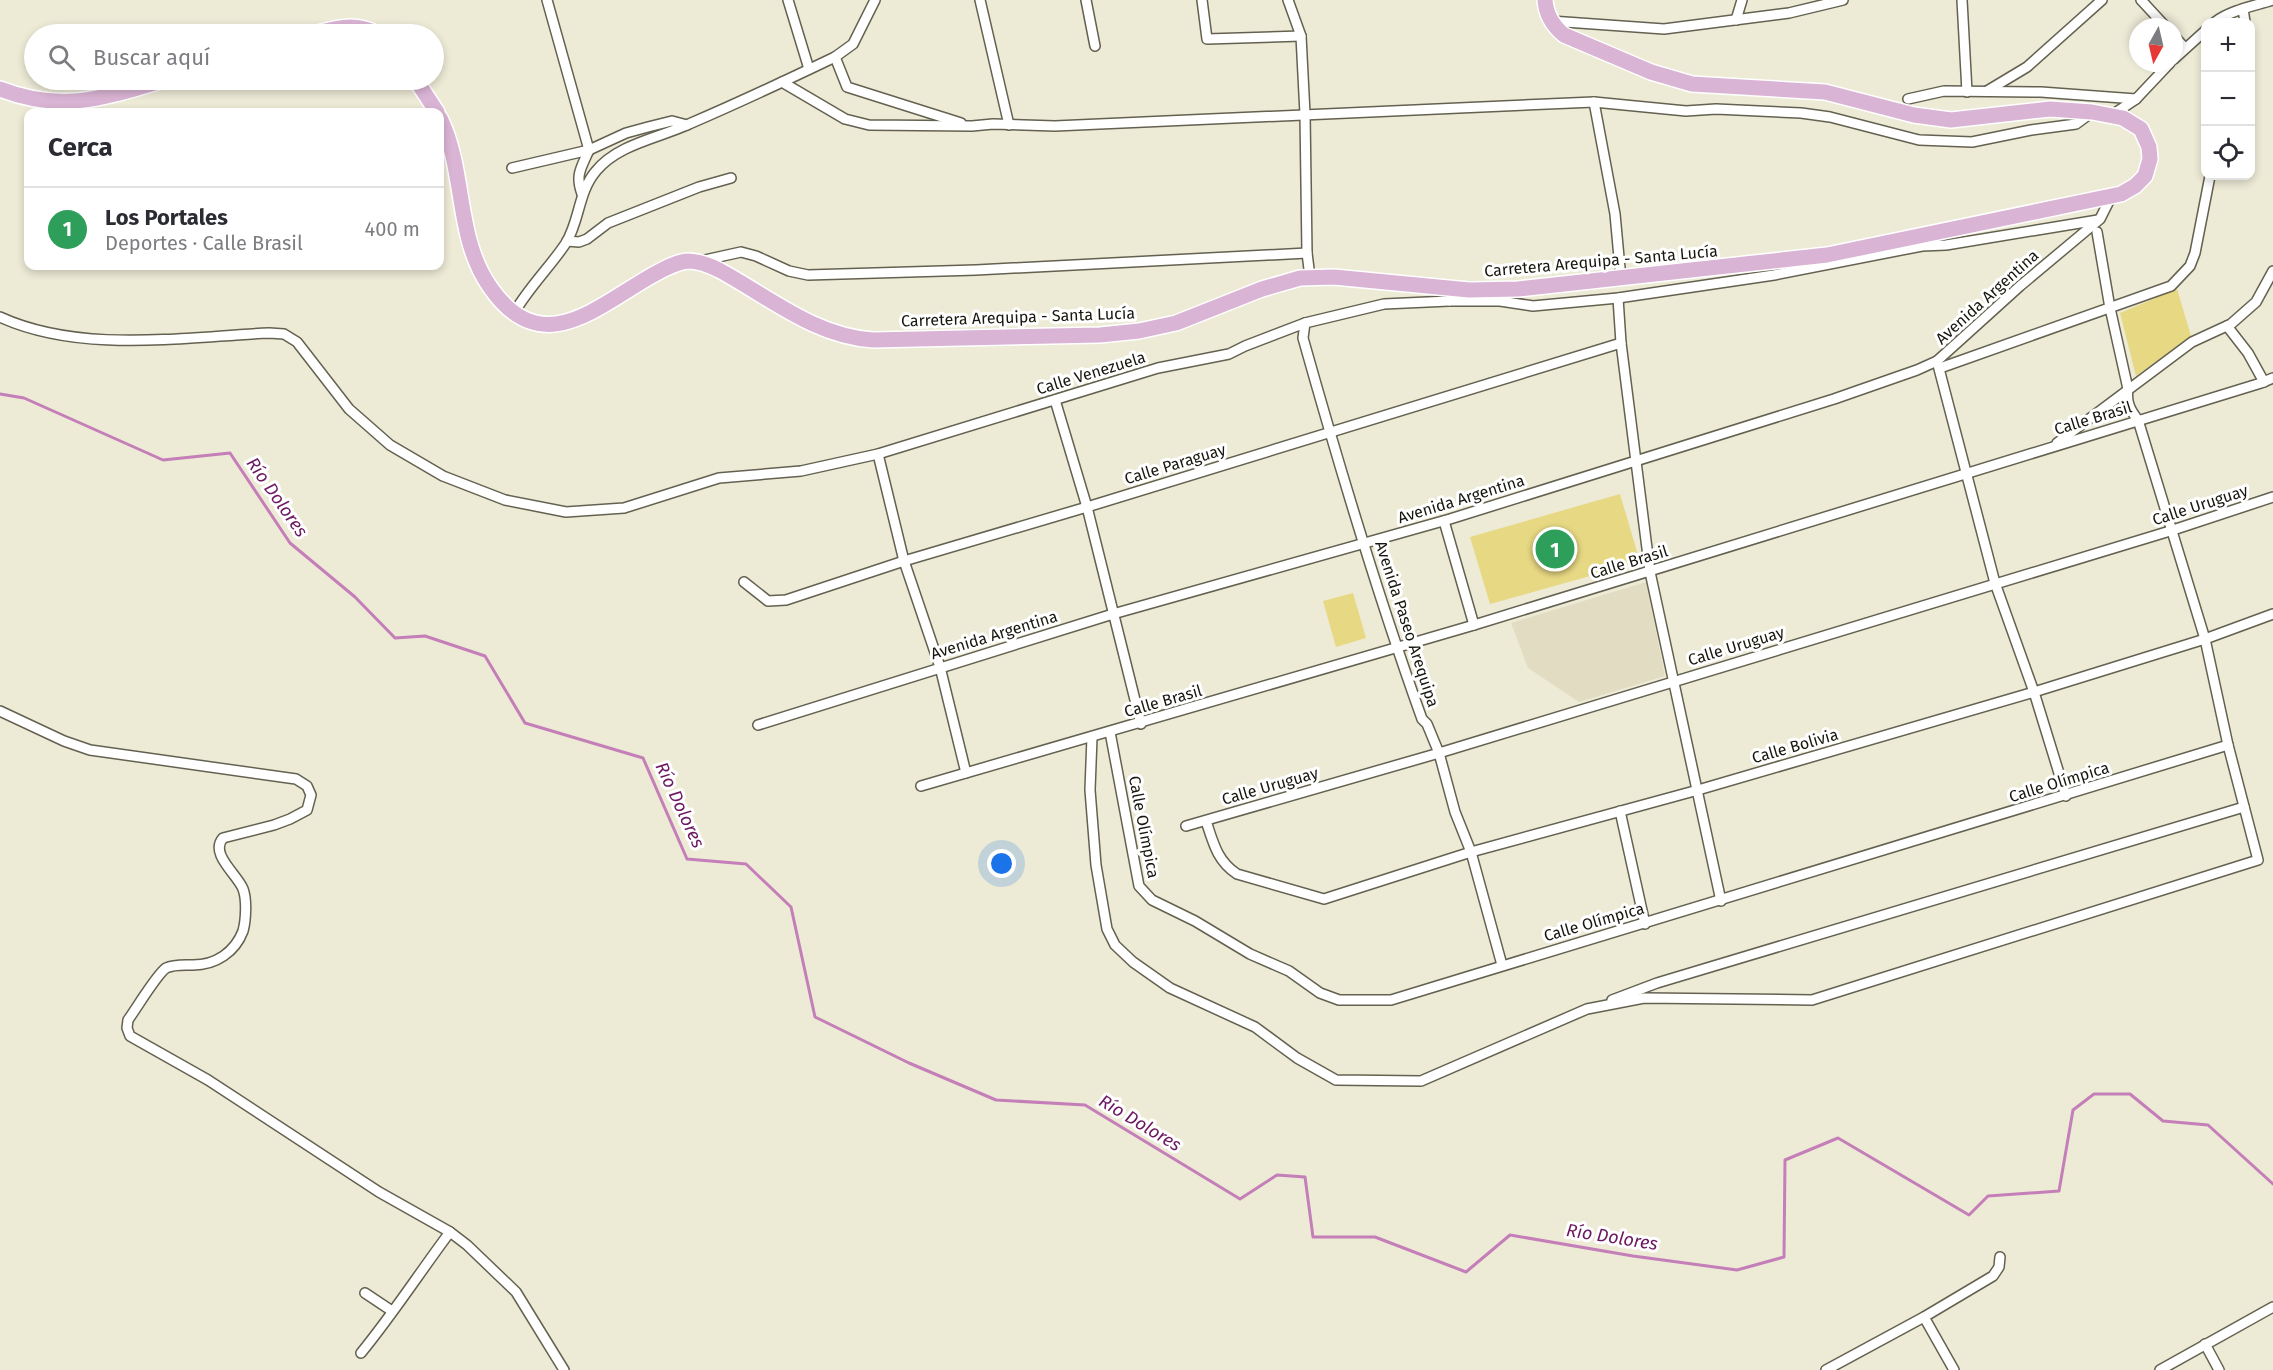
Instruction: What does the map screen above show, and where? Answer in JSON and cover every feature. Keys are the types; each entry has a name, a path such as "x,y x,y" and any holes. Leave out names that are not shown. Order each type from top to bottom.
{"main road":[{"path":"1545,0 1551,21"},
{"name":"Carretera Arequipa - Santa Lucía","path":"696,262 719,270 821,328 841,336 873,340 1100,335 1139,331 1176,323 1262,289 1290,280 1310,277 1469,290 1518,289 1827,255 2110,197 2135,186 2149,168 2151,152 2141,129 2134,123 2112,115 2050,109 1951,120 1914,115 1825,92 1692,84 1651,72 1577,42 1564,35 1551,21"},
{"path":"0,88 33,98 57,101 82,101 130,90"},
{"path":"422,90 434,108"},
{"path":"444,126 454,156 473,254 492,290 514,313 538,324 564,324 584,316 670,266 681,262 696,262"}],"street":[{"path":"547,0 589,150 577,181 582,194"},
{"path":"788,0 809,69"},
{"path":"514,313 525,294 567,242 582,194 595,171 622,150 687,125 835,57 853,44 874,0"},
{"path":"980,0 1009,124"},
{"path":"1086,0 1095,46"},
{"path":"1202,0 1207,39 1301,36"},
{"path":"1288,0 1301,36 1305,114 1307,253 1310,277"},
{"path":"1736,20 1742,0"},
{"path":"1789,13 1792,0"},
{"path":"1551,21 1664,29 1789,13 1843,0"},
{"path":"1962,0 1967,92"},
{"path":"1985,92 2027,66 2102,0"},
{"path":"2141,0 2158,18"},
{"path":"2220,18 2273,0"},
{"path":"2243,9 2244,18"},
{"path":"2185,48 2201,34"},
{"path":"835,57 847,87 972,126"},
{"path":"2112,115 2136,99 2162,72"},
{"path":"782,82 845,120 869,125 1055,126 1594,102 1686,111 1716,109 1801,113 1830,117 1919,140 1972,142 2076,124 2092,112"},
{"path":"1908,99 1944,91 2041,92 2136,99"},
{"path":"1594,102 1615,214 1621,279"},
{"path":"512,168 589,150 626,133 672,121 687,125"},
{"path":"567,242 587,239 608,224 699,187 731,178"},
{"path":"2066,796 2034,692 1995,583 1939,365 2171,286 2190,266 2209,180"},
{"name":"Avenida Argentina","path":"758,725 1113,614 1443,521 1939,365 2020,286 2100,219 2110,197"},
{"path":"1449,301 1500,301 1533,306 1618,298 1774,275 1922,246 1946,245 2100,219"},
{"path":"1587,1009 1644,998 1812,1000 2258,860 2228,745 2205,639 2170,531 2138,420 2131,412 2126,399 2128,389 2110,308 2097,232"},
{"path":"696,262 741,252 756,255 789,272 808,275 998,269 1307,253"},
{"path":"2053,446 2192,342 2227,326 2256,302 2273,271"},
{"name":"Calle Venezuela","path":"0,317 57,335 126,340 261,333 284,334 297,342 349,409 390,445 443,476 506,500 566,512 624,508 719,478 801,471 878,454 1158,368 1229,354 1305,323 1384,304 1449,301 1469,290"},
{"path":"1618,298 1621,343 1650,572 1721,901"},
{"name":"Avenida Paseo Arequipa","path":"1305,323 1303,338 1329,432 1396,648 1422,719 1427,724 1438,753 1455,812 1472,852 1502,965"},
{"path":"2227,326 2269,380"},
{"name":"Calle Paraguay","path":"744,582 768,601 775,602 1621,343"},
{"name":"Calle Brasil","path":"921,786 1141,724 1650,572 2269,380"},
{"path":"1055,399 1087,507 1141,724"},
{"path":"878,454 904,561 940,667 966,773"},
{"name":"Calle Uruguay","path":"1186,826 1438,753 2170,531 2273,497"},
{"path":"1443,521 1474,625"},
{"name":"Calle Bolivia","path":"1323,899 1472,852 1698,790 2034,692 2205,639 2273,614"},
{"path":"0,711 64,741 90,750 296,779 307,786 311,795 307,810 290,819 223,838 219,842 222,858 243,890 245,898 243,930 229,953 222,959 203,964 175,965 164,970 128,1020 127,1028 130,1036 208,1080 379,1192 450,1232 483,1258 516,1292 564,1370"},
{"name":"Calle Olímpica","path":"1110,732 1139,886 1152,900 1195,921 1250,954 1289,971 1320,993 1339,1000 1390,1000 2228,745"},
{"path":"1092,737 1090,790 1096,865 1107,929 1115,945 1133,962 1170,988 1255,1027 1297,1058 1336,1080 1421,1082 1587,1009 1657,982 2244,807"},
{"path":"1620,811 1644,924"},
{"name":"Calle Uruguay","path":"1206,820 1219,857 1231,871 1323,899"},
{"path":"361,1353 450,1232"},
{"path":"1826,1370 1924,1317 1993,1276 1999,1267 2000,1257"},
{"path":"365,1293 392,1311"},
{"path":"2160,1370 2273,1307"},
{"path":"1924,1317 1954,1370"},
{"path":"2205,1344 2219,1370"}],"shaded area":[{"path":"2177,289 2191,336 2136,376 2120,313"},
{"path":"1620,494 1640,562 1490,604 1470,537"},
{"path":"1646,582 1665,676 1579,702 1528,668 1511,623"},
{"path":"1353,593 1366,638 1336,647 1323,601"}],"waterway":[{"name":"Río Dolores","path":"0,394 24,398 163,460 230,453 290,543 355,597 395,638 425,636 485,656 525,723 643,758 687,859 746,864 791,907 815,1017 909,1063 996,1100 1085,1105 1240,1199 1277,1175 1305,1177 1313,1237 1375,1237 1466,1272 1510,1235 1633,1256 1737,1270 1784,1257 1785,1160 1838,1138 1969,1215 1988,1196 2059,1191 2073,1110 2094,1094 2130,1094 2163,1121 2208,1125 2273,1184"}],"place":[{"name":"Los Portales","path":"1555,549"}]}
